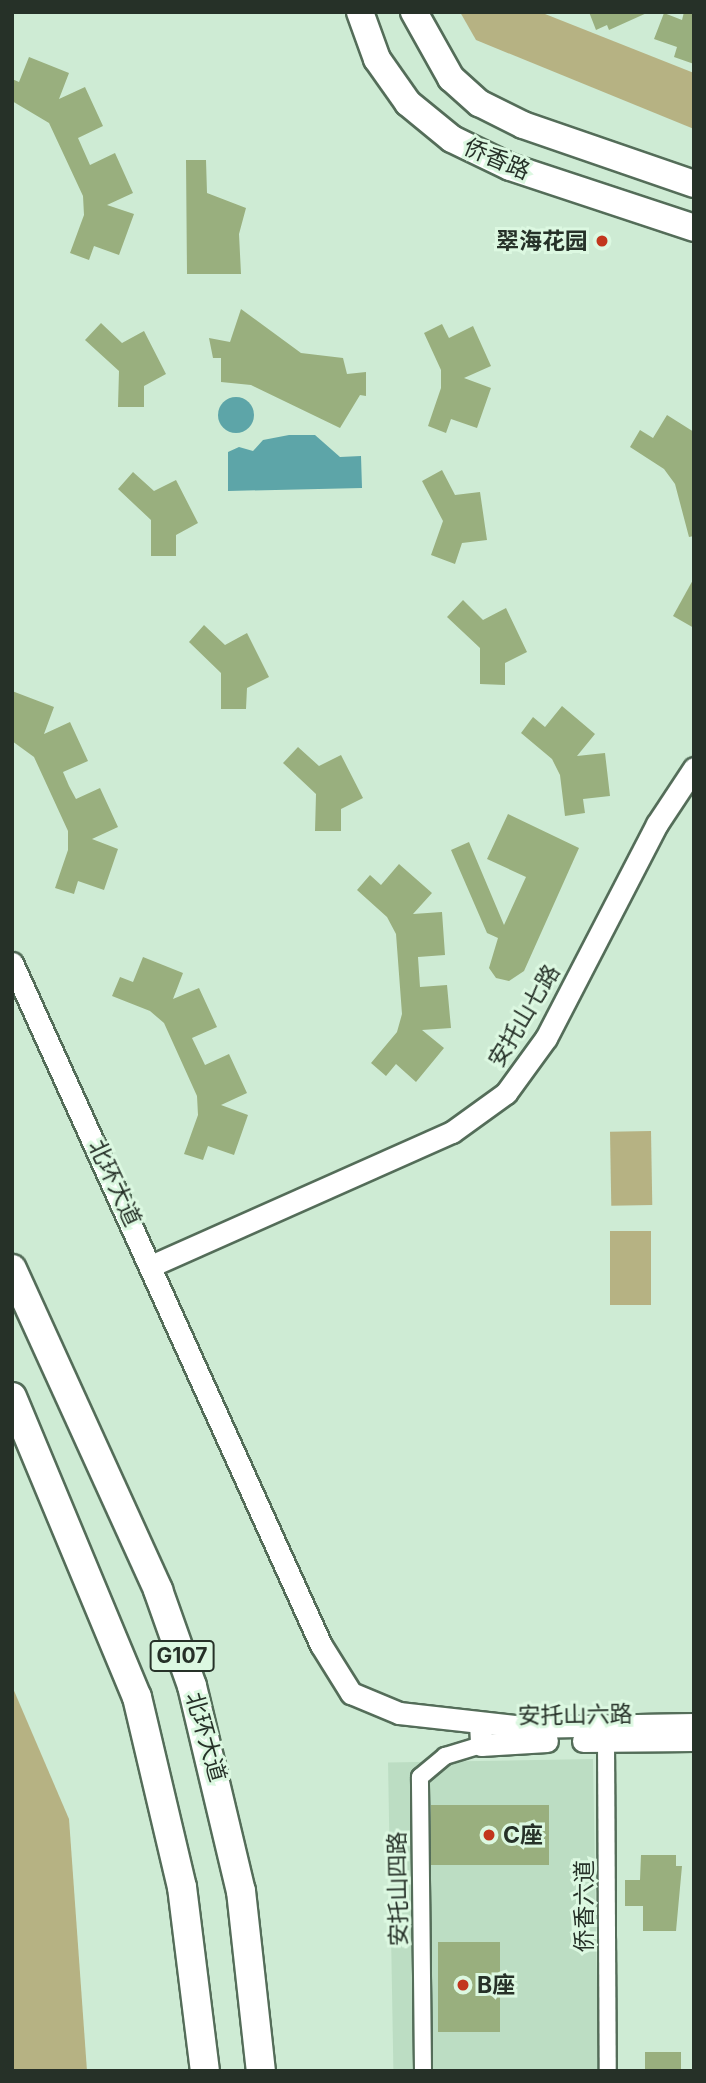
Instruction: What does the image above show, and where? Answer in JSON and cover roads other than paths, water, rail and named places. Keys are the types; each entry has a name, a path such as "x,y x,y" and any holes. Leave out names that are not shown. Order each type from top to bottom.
{"highway":[{"name":"北环大道","path":"12,1269 158,1590 192,1686 241,1891 261,2071"},
{"name":"G107","path":"12,1397 136,1697 182,1887 205,2071"}],"main road":[{"name":"侨香路","path":"360,12 377,58 408,103 452,139 510,167 694,228"},
{"name":"侨香路","path":"414,12 451,78 479,103 523,125 694,184"}],"street":[{"name":"安托山七路","path":"153,1265 453,1132 506,1093 546,1038 657,824 694,768"},
{"name":"北环大道","path":"12,963 153,1265 335,1672"},
{"name":"安托山六路","path":"335,1672 367,1703 480,1723 523,1727 694,1724"},
{"path":"480,1723 481,1745"},
{"name":"安托山六路","path":"481,1745 694,1740"},
{"name":"侨香六道","path":"606,1741 608,2071"},
{"name":"安托山四路","path":"423,2071 420,1777 445,1756 481,1745"}],"water":[{"path":"236,397 249,402 254,415 249,428 236,433 223,428 218,415 223,402"},
{"path":"289,435 315,435 340,457 361,456 362,488 228,491 228,452 239,447 253,451 263,440"}],"place":[{"name":"翠海花园","path":"602,241"},
{"name":"C座","path":"489,1835"},
{"name":"B座","path":"463,1985"}]}
